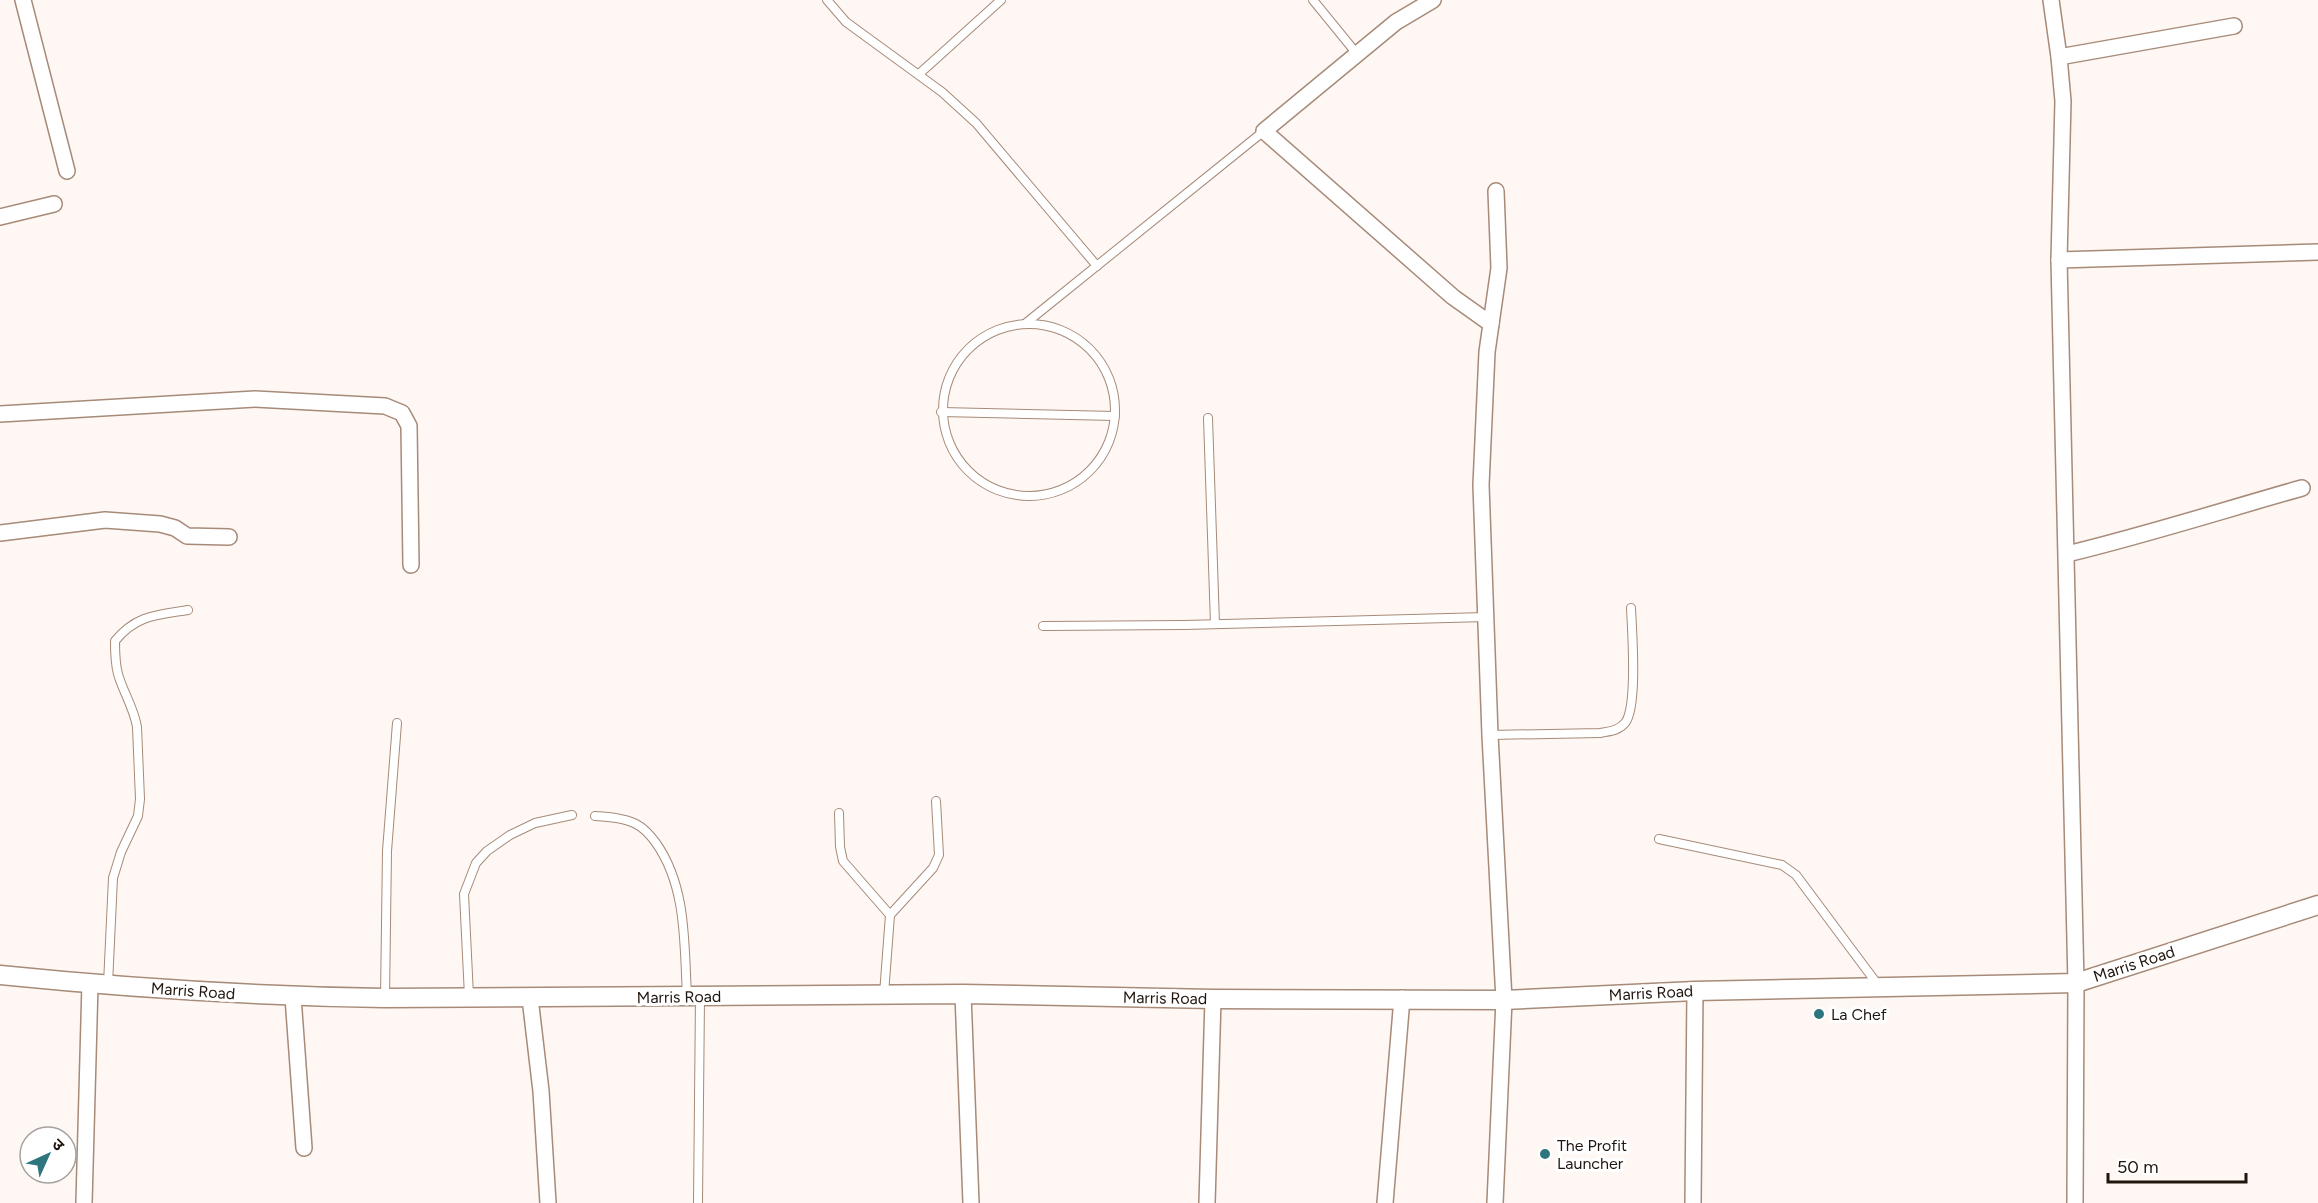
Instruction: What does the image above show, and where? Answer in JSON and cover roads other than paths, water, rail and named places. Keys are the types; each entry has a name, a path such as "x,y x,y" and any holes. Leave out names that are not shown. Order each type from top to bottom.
{"street":[{"path":"23,0 67,171"},
{"path":"2051,0 2063,101 2059,260 2076,983 2075,1203"},
{"path":"1426,2 1396,22 1264,131 1453,297 1491,324"},
{"path":"2059,57 2234,26"},
{"path":"1495,1203 1504,1000 1490,735 1481,485 1487,352 1499,268 1496,191"},
{"path":"0,217 54,204"},
{"path":"2059,260 2318,252"},
{"path":"0,414 255,399 385,406 402,413 409,426 411,565"},
{"path":"2067,554 2140,536 2183,521 2302,488"},
{"path":"0,532 105,520 160,524 175,528 188,536 229,537"},
{"name":"Marris Road","path":"0,975 99,985 294,997 385,998 963,994 1213,999 1504,1000 1695,991 2076,983 2318,905"},
{"path":"84,1203 99,985"},
{"path":"1693,1203 1695,991"},
{"path":"963,994 971,1203"},
{"path":"294,997 303,1148"},
{"path":"530,998 541,1091 548,1203"},
{"path":"1385,1203 1402,998"},
{"path":"1207,1203 1213,999"}],"lane":[{"path":"827,0 846,22 919,74 976,123 1097,266"},
{"path":"919,74 1001,0"},
{"path":"1313,0 1357,54"},
{"path":"1026,323 1264,131"},
{"path":"1026,323 1060,329 1089,347 1108,375 1116,396 1110,442 1092,471 1064,490 1031,498 997,492 968,474 949,446 941,412 947,378 965,350 993,330 1026,323"},
{"path":"941,412 1114,416"},
{"path":"1209,418 1215,624"},
{"path":"1490,735 1600,733 1616,730 1626,723 1631,712 1633,691 1631,608"},
{"path":"99,985 113,878 121,852 138,816 140,799 138,727 118,674 115,641 134,622 148,616 188,610"},
{"path":"1043,626 1215,624 1486,616"},
{"path":"385,998 387,851 397,723"},
{"path":"884,994 891,915 933,868 939,855 936,801"},
{"path":"839,813 840,847 843,861 891,915"},
{"path":"469,996 464,894 476,863 487,851 510,835 535,823 572,815"},
{"path":"596,816 627,820 639,825 655,843 676,886 694,997 698,1203"},
{"path":"1659,839 1782,865 1796,874 1879,987"}],"place":[{"name":"La Chef","path":"1819,1014"},
{"name":"The Profit Launcher","path":"1545,1154"}]}
